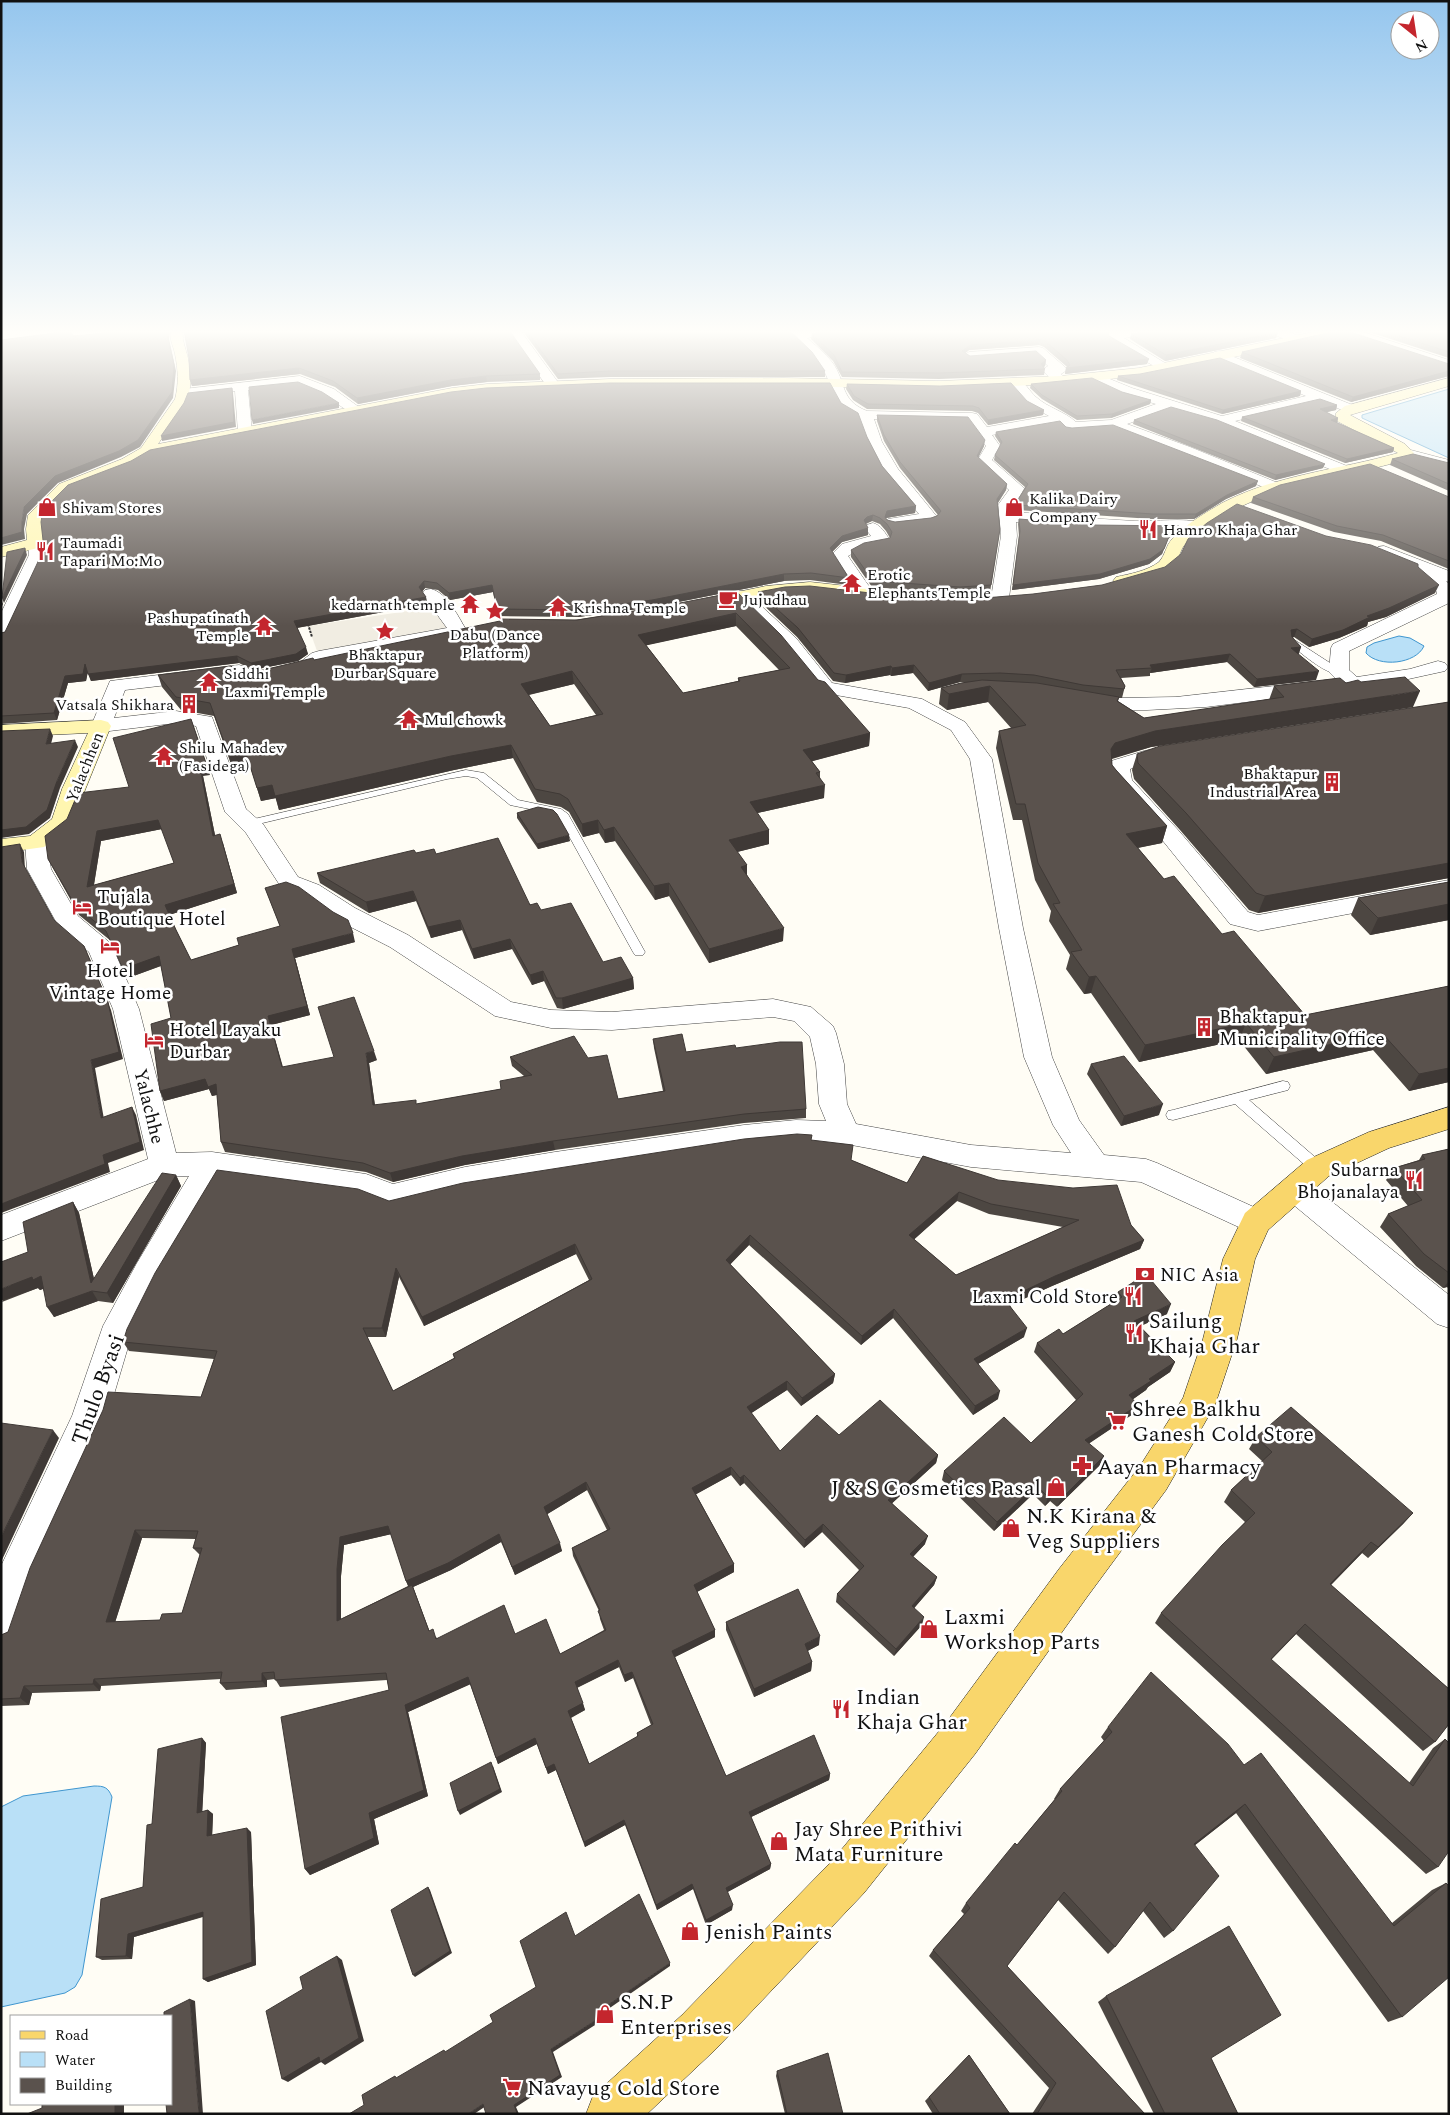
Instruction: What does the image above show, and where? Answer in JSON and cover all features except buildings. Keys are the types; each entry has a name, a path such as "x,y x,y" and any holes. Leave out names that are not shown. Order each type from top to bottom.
{"main road":[{"path":"146,451 161,429"},
{"path":"1,552 36,543 34,529 36,515 64,487 128,462 146,451 262,429"},
{"path":"1107,584 1141,576 1161,567 1172,557 1176,544 1198,526 1233,504 1273,486 1342,469 1392,460 1407,453 1362,429"},
{"path":"692,606 784,588 810,587 921,599"},
{"name":"Yalachhen","path":"1,731 101,726 73,789 62,822 36,842"},
{"path":"1,846 36,842"},
{"path":"611,2114 699,2032 848,1877 960,1739 1153,1478 1198,1404 1220,1339 1239,1259 1256,1222 1318,1168 1379,1140 1449,1118"}],"street":[{"path":"871,429 891,471 930,518 894,522"},
{"path":"981,429 993,446 984,461 1017,489 1006,505 1009,536 1000,598"},
{"path":"983,432 1002,429"},
{"path":"1126,429 1185,450 1273,486"},
{"path":"1242,429 1342,469"},
{"path":"1407,453 1427,456 1449,465"},
{"path":"1370,464 1394,475"},
{"path":"1233,504 1250,510"},
{"path":"1006,516 1119,526 1172,524 1198,526"},
{"path":"864,592 839,555 844,549 855,544 882,540 872,528"},
{"path":"1,633 37,555 36,543"},
{"path":"1365,546 1449,578"},
{"path":"1346,678 1340,648 1357,638 1446,598 1446,590 1425,574 1428,569"},
{"path":"431,594 439,602 458,631"},
{"path":"740,596 789,642 826,688 915,703 958,726 981,759 1011,928 1038,1057 1067,1125 1096,1166"},
{"path":"477,627 319,657 305,668 250,679 240,671 117,685 101,726 176,717 205,721 236,812 250,823 289,882 311,890 346,914 399,941 504,1010 551,1019 612,1021 774,1008 802,1014 823,1033 830,1064 833,1104 846,1133"},
{"path":"1071,699 1123,706 1165,704 1346,678 1419,673 1445,667"},
{"path":"915,703 942,695"},
{"path":"1190,749 1151,755 1119,766 1121,782 1171,836 1240,918 1258,924 1449,886"},
{"name":"Yalachhe","path":"1,1228 164,1165 126,1010 100,948 68,920 39,869 36,842"},
{"path":"164,1165 212,1164 291,1177 366,1186 391,1197 464,1180 555,1164 744,1136 796,1131 846,1133 971,1156 1120,1167 1146,1171 1256,1222"},
{"name":"Thulo Byasi","path":"1,1624 18,1572 89,1418 115,1336 148,1272 212,1164"},
{"path":"1294,1189 1449,1314"}],"lane":[{"path":"1293,642 1321,663 1346,678"},
{"path":"250,823 447,776 466,773 480,775 514,803 557,811 564,816 639,952"},
{"path":"1174,1115 1283,1086"},
{"path":"1237,1098 1318,1168"}],"path":[{"path":"306,619 319,657"}],"shaded area":[{"name":"Bhaktapur Durbar Square","path":"441,606 464,636 321,662 308,626"}],"water":[{"path":"1385,429 1449,429 1449,458"},
{"path":"1399,636 1410,638 1424,646 1413,657 1397,662 1379,661 1366,653 1367,647 1374,643"},
{"path":"94,1786 105,1788 112,1797 82,1975 75,1987 65,1993 1,2007 1,1807 23,1796"}],"place":[{"name":"Shivam Stores","path":"47,507"},
{"name":"Kalika Dairy Company","path":"1014,507"},
{"name":"Hamro Khaja Ghar","path":"1148,529"},
{"name":"Taumadi Tapari Mo:Mo","path":"45,551"},
{"name":"Erotic ElephantsTemple","path":"852,583"},
{"name":"Jujudhau","path":"728,599"},
{"name":"kedarnath temple","path":"470,604"},
{"name":"Krishna Temple","path":"558,607"},
{"name":"Dabu (Dance Platform)","path":"495,611"},
{"name":"Pashupatinath Temple","path":"264,626"},
{"name":"Bhaktapur Durbar Square","path":"385,631"},
{"name":"Siddhi Laxmi Temple","path":"209,682"},
{"name":"Vatsala Shikhara","path":"189,704"},
{"name":"Mul chowk","path":"409,719"},
{"name":"Shilu Mahadev (Fasidega)","path":"164,756"},
{"name":"Bhaktapur Industrial Area","path":"1332,782"},
{"name":"Tujala Boutique Hotel","path":"82,907"},
{"name":"Hotel Vintage Home","path":"110,946"},
{"name":"Bhaktapur Municipality Office","path":"1204,1027"},
{"name":"Hotel Layaku Durbar","path":"154,1040"},
{"name":"Subarna Bhojanalaya","path":"1414,1180"},
{"name":"NIC Asia","path":"1145,1274"},
{"name":"Laxmi Cold Store","path":"1133,1296"},
{"name":"Sailung Khaja Ghar","path":"1134,1333"},
{"name":"Shree Balkhu Ganesh Cold Store","path":"1117,1421"},
{"name":"Aayan Pharmacy","path":"1082,1466"},
{"name":"J & S Cosmetics Pasal","path":"1056,1487"},
{"name":"N.K Kirana & Veg Suppliers","path":"1011,1528"},
{"name":"Laxmi Workshop Parts","path":"929,1629"},
{"name":"Indian Khaja Ghar","path":"841,1709"},
{"name":"Jay Shree Prithivi Mata Furniture","path":"779,1841"},
{"name":"Jenish Paints","path":"690,1931"},
{"name":"S.N.P Enterprises","path":"605,2014"},
{"name":"Navayug Cold Store","path":"512,2087"}]}
